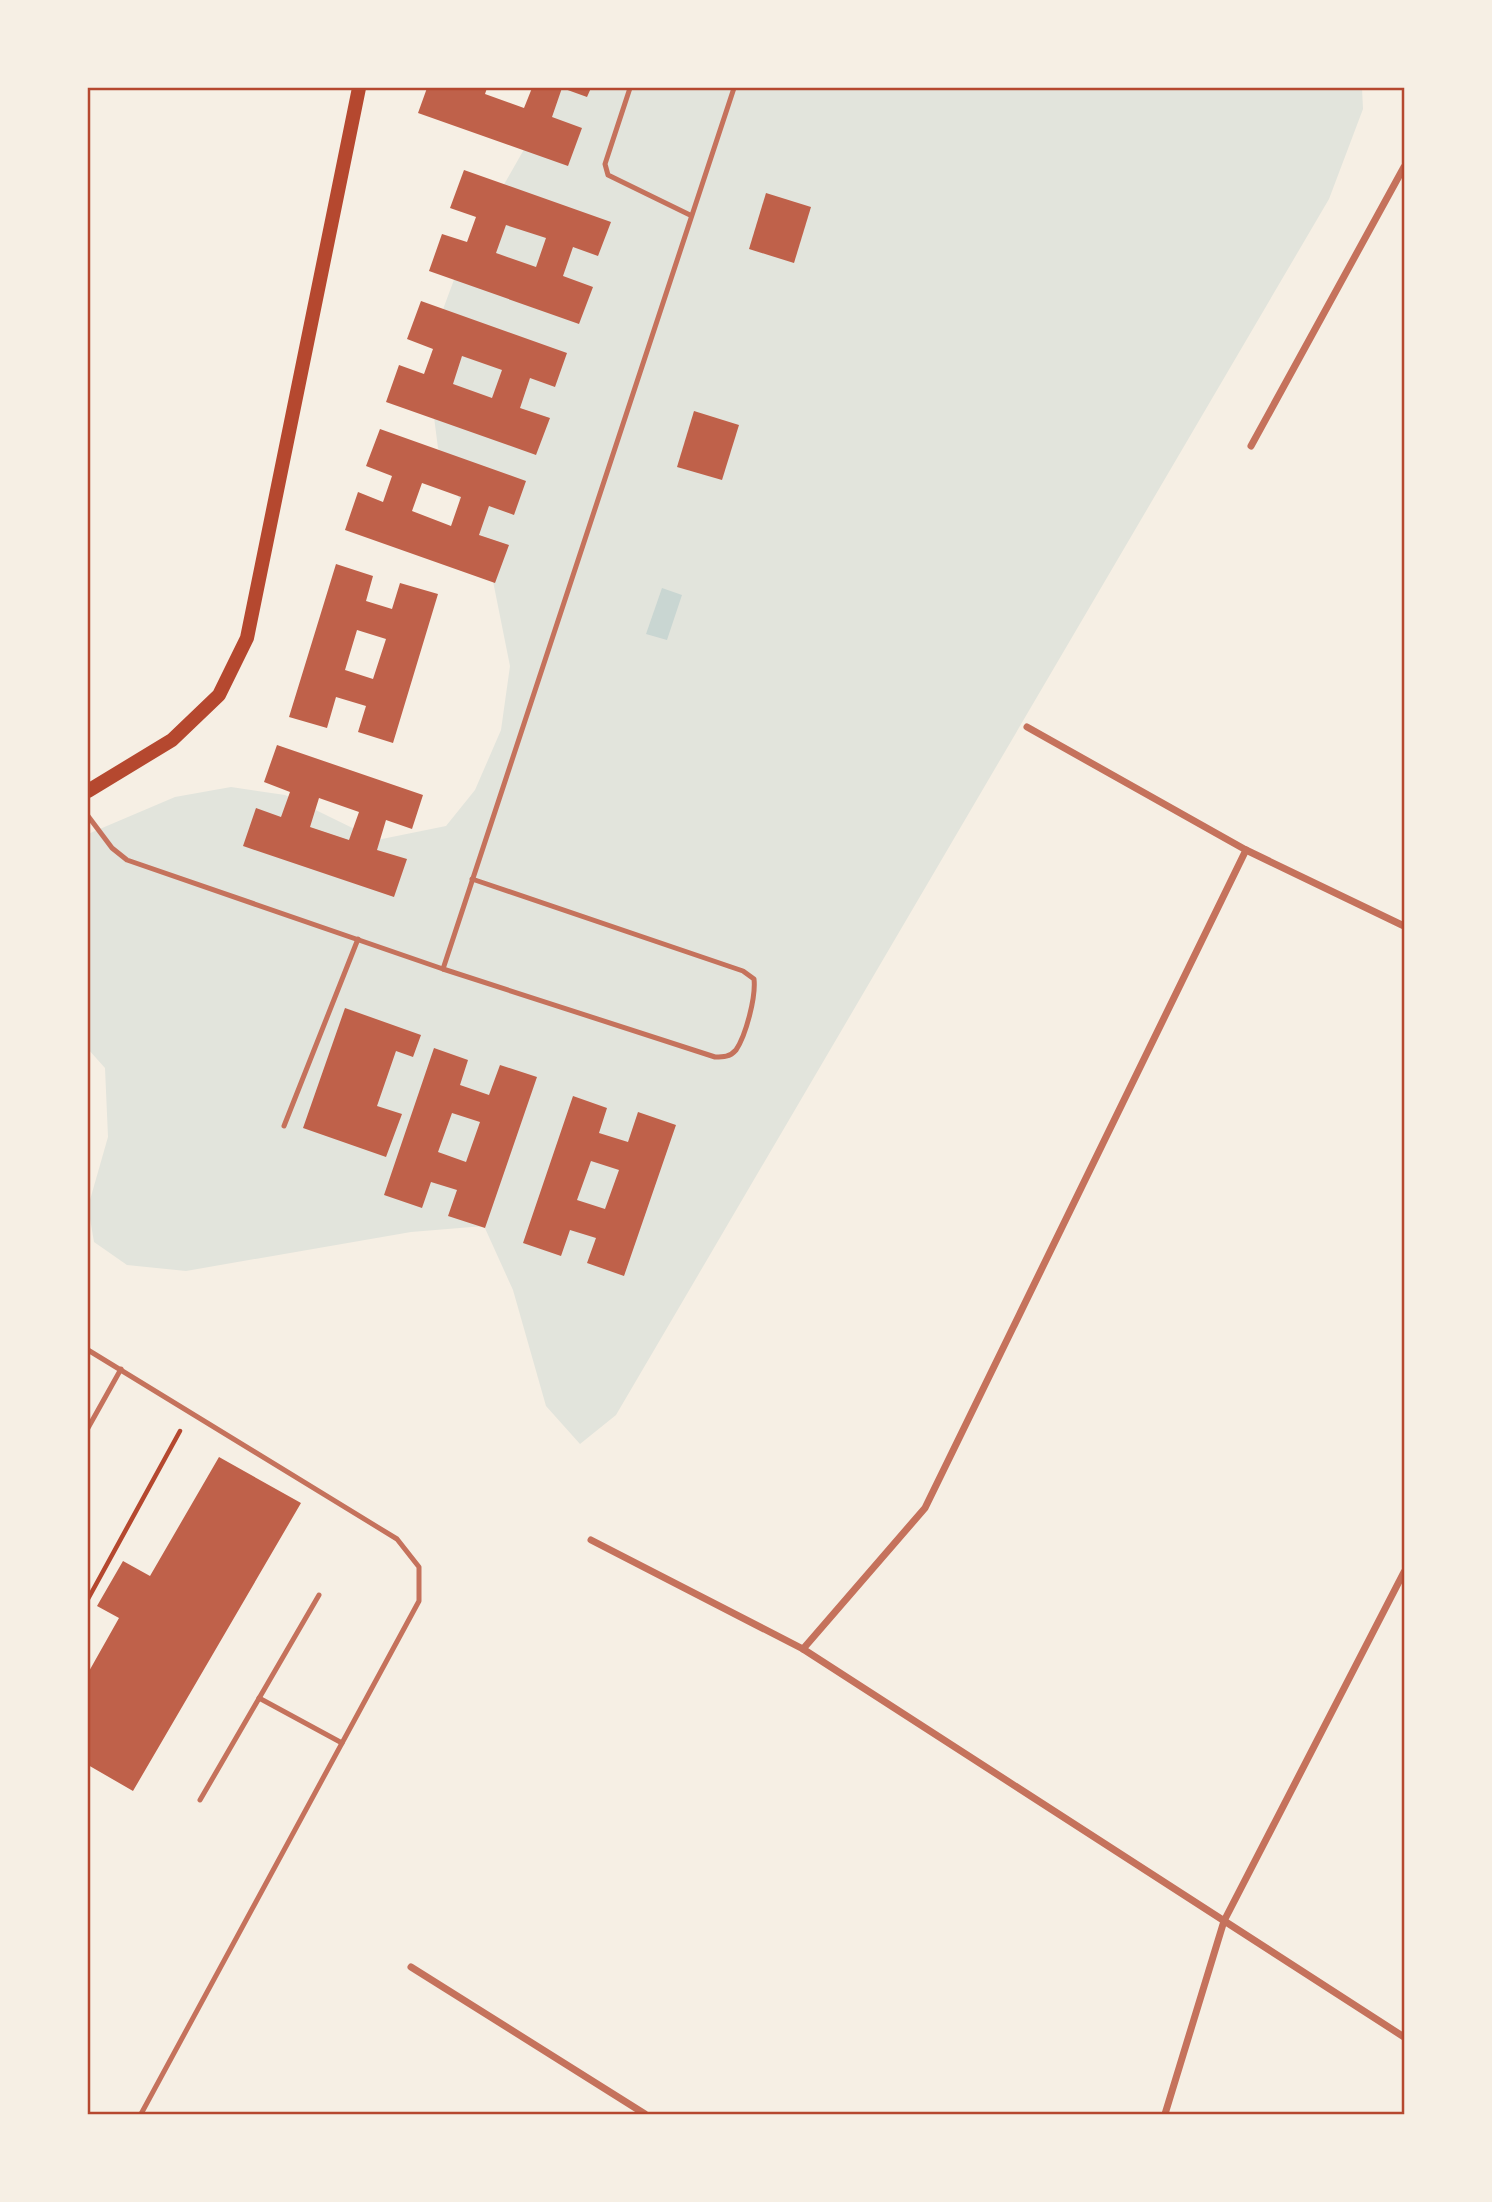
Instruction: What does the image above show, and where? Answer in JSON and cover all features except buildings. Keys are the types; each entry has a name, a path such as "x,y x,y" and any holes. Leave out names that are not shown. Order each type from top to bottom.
{"main road":[{"path":"88,791 172,740 219,695 247,638 359,88"}],"street":[{"path":"1251,446 1405,167"},
{"path":"1027,727 1246,850 1405,926"},
{"path":"803,1649 925,1508 1246,850"},
{"path":"591,1540 803,1649 1405,2037"},
{"path":"1166,2115 1224,1921 1405,1572"},
{"path":"411,1967 645,2115"}],"lane":[{"path":"630,88 605,164 608,175 690,215"},
{"path":"443,969 733,88"},
{"path":"88,816 112,848 127,860 443,969 715,1057 727,1057 736,1050 756,995 754,979 743,971 472,879"},
{"path":"284,1126 358,939"},
{"path":"88,1350 397,1539 419,1567 419,1601 141,2115"},
{"path":"88,1428 121,1369"},
{"path":"200,1800 319,1595"},
{"path":"259,1698 342,1743"}],"path":[{"path":"88,1599 191,1412"}],"shaded area":[{"path":"559,88 1362,88 1363,109 1329,199 616,1415 580,1444 546,1406 513,1290 484,1226 411,1232 186,1271 127,1265 94,1242 88,1207 108,1137 105,1068 88,1049 88,834 175,797 231,787 285,795 377,840 446,826 475,790 501,730 510,666 493,581 438,448 430,386 438,323 462,258"},
{"path":"662,588 682,595 667,640 646,634"}]}
